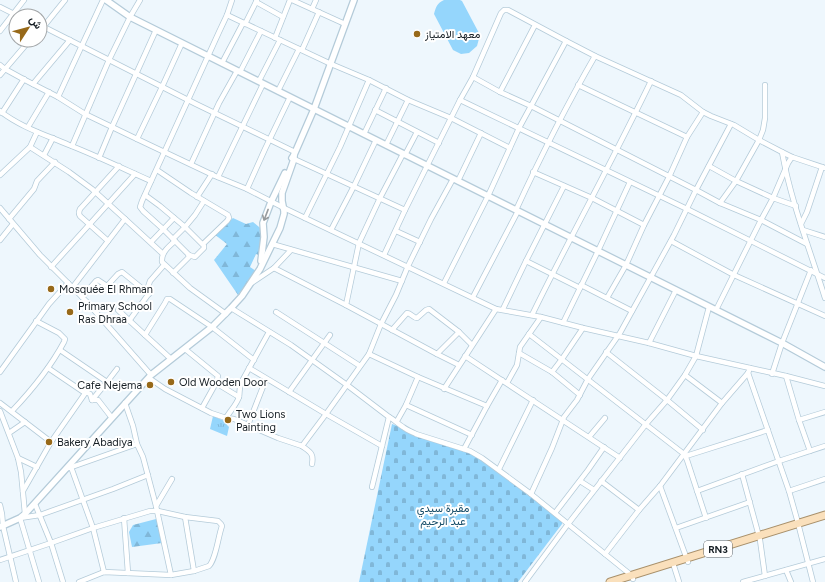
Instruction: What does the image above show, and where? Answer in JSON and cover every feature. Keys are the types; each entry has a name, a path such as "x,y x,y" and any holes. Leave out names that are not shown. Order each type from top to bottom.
{"main road":[{"name":"RN3","path":"610,582 674,565 760,538 825,515"},
{"name":"RN3","path":"799,525 825,520"},
{"name":"RN3","path":"623,582 632,577"}],"street":[{"path":"48,18 65,0"},
{"path":"58,97 103,0"},
{"path":"72,146 109,60 140,0"},
{"path":"145,195 185,227 202,244 204,248 195,256 189,255 141,209 141,204 145,195 151,182 157,170 227,15 232,0"},
{"path":"275,38 291,0 345,24"},
{"path":"312,9 316,0"},
{"path":"260,269 264,237 263,223 271,202 294,156 314,109 354,0"},
{"path":"109,1 130,17 651,277 782,343 825,367"},
{"path":"222,63 256,1 283,17"},
{"path":"384,255 450,118 473,77 502,11 504,10 508,10 595,56 682,95 703,112 731,124 792,157 823,167 807,212 801,224"},
{"path":"278,91 301,50 319,12"},
{"path":"227,15 331,64 369,80 408,100 450,118 510,148"},
{"path":"0,31 8,23"},
{"path":"500,92 535,25"},
{"path":"48,29 269,140 327,174 405,210"},
{"path":"99,158 156,30"},
{"path":"191,164 215,113 261,31"},
{"path":"33,84 70,40"},
{"path":"218,177 242,127 280,40"},
{"path":"444,283 488,196 519,128 566,41"},
{"path":"137,139 182,43"},
{"path":"0,74 23,48"},
{"path":"473,297 517,210 533,172 578,85 595,56"},
{"path":"0,65 86,114 112,127 218,177 248,189 271,202 496,308 541,317 649,343 749,371 786,376 825,386"},
{"path":"473,77 500,92 560,120 720,203 761,220 807,244"},
{"path":"24,79 1,112 37,132 120,166 151,182"},
{"path":"305,218 327,174 369,80"},
{"path":"532,315 651,81"},
{"path":"578,85 687,137"},
{"path":"720,203 736,181 759,140 764,124 765,86"},
{"path":"364,134 386,88"},
{"path":"28,127 49,92"},
{"path":"248,189 269,140 290,97"},
{"path":"386,145 408,100"},
{"path":"460,100 687,209 825,278"},
{"path":"376,110 439,143"},
{"path":"607,298 626,265 687,137 703,112"},
{"path":"531,494 565,415 580,395 588,379 618,336 671,241 731,124"},
{"path":"0,175 30,147 37,132"},
{"path":"346,305 355,268 359,243 380,198 417,132"},
{"path":"302,446 311,436 369,354 381,324 431,219 456,180 481,133"},
{"path":"44,156 53,138"},
{"path":"332,230 376,140"},
{"path":"30,147 55,162 96,193 163,254"},
{"path":"782,152 801,224 825,298"},
{"path":"20,518 35,504 150,376 212,328 226,314 249,285 260,269 282,222 284,208 282,193 294,156"},
{"path":"716,310 773,198 785,168 792,157"},
{"path":"9,219 34,189 37,181 55,162"},
{"path":"108,241 80,216 79,211 120,166"},
{"path":"709,166 736,181 773,198 796,206"},
{"path":"157,170 228,215 229,218 227,221 202,244"},
{"path":"533,172 592,198 644,225"},
{"path":"51,267 135,174"},
{"path":"197,196 212,174"},
{"path":"563,323 630,182"},
{"path":"503,310 564,186"},
{"path":"204,201 195,215 163,254 161,259 164,265 190,288 226,314"},
{"path":"0,208 51,267 82,297 150,376 165,389 211,413 234,419 302,446 311,453 313,457 312,464"},
{"path":"151,242 174,218"},
{"path":"72,288 125,219"},
{"path":"0,240 13,224"},
{"path":"803,230 825,237"},
{"path":"396,231 420,242"},
{"path":"264,237 291,250 402,281"},
{"path":"671,241 734,275 825,316"},
{"path":"249,285 274,268 291,250"},
{"path":"173,273 188,259 189,255"},
{"path":"526,261 632,311"},
{"path":"129,321 149,294 150,292 148,287 150,281 164,265"},
{"path":"274,268 459,365"},
{"path":"772,374 782,343 811,270"},
{"path":"82,297 96,281 98,280 107,286 118,274 122,272 149,294"},
{"path":"0,372 36,321 68,283"},
{"path":"649,343 676,290"},
{"path":"145,336 164,303 170,299 212,328 254,360"},
{"path":"525,582 594,490 685,375 696,356 709,307"},
{"path":"231,308 291,345 347,385 389,418 396,421 402,427 416,434 476,454 531,494 632,577"},
{"path":"444,389 496,308"},
{"path":"392,330 406,314 410,314 414,318 417,318 429,309 472,345"},
{"path":"118,310 172,359"},
{"path":"276,312 360,366"},
{"path":"507,383 517,366 520,347 541,317"},
{"path":"12,411 35,386 60,350 65,339 59,333 36,321"},
{"path":"552,372 583,328"},
{"path":"226,418 238,397 239,387 269,332"},
{"path":"437,354 458,332"},
{"path":"529,334 685,455 706,518"},
{"path":"289,392 330,335"},
{"path":"185,349 217,375 218,378 202,408"},
{"path":"60,350 107,382"},
{"path":"519,352 552,372 580,395"},
{"path":"606,352 703,430"},
{"path":"369,354 444,389 486,406"},
{"path":"465,356 620,458"},
{"path":"48,368 85,393 90,394 92,400"},
{"path":"249,368 382,446"},
{"path":"92,400 117,369"},
{"path":"605,554 639,510 685,455 722,403 749,371"},
{"path":"749,371 789,491 813,582"},
{"path":"685,375 722,403"},
{"path":"786,376 810,451"},
{"path":"396,421 406,405 418,377"},
{"path":"248,425 266,379"},
{"path":"464,449 486,406 502,380"},
{"path":"216,383 238,397"},
{"path":"23,491 51,442 85,393"},
{"path":"92,400 98,400 112,418"},
{"path":"498,469 533,400"},
{"path":"0,403 51,442"},
{"path":"125,403 133,426 137,444 143,457 157,508 171,575"},
{"path":"406,405 472,435"},
{"path":"0,411 2,422 9,433 18,458 25,514"},
{"path":"799,420 825,412"},
{"path":"372,487 389,418"},
{"path":"589,437 605,418"},
{"path":"9,433 25,422"},
{"path":"685,455 768,430"},
{"path":"64,471 71,467 137,444"},
{"path":"697,491 825,446"},
{"path":"555,513 604,447"},
{"path":"18,458 37,467"},
{"path":"71,467 93,528 104,572"},
{"path":"742,474 760,538 765,576"},
{"path":"1,526 20,518 40,514 82,500 148,475"},
{"path":"0,560 157,508 172,479"},
{"path":"789,491 825,479"},
{"path":"580,481 594,490"},
{"path":"601,481 639,510"},
{"path":"660,486 687,560"},
{"path":"676,528 750,502"},
{"path":"35,504 51,544 63,582"},
{"path":"0,505 2,514 1,526 16,582"},
{"path":"79,582 104,572 171,575 194,571 209,566 213,560 222,526 221,524 218,521 185,517 157,508"},
{"path":"185,517 194,571"},
{"path":"20,518 39,582"},
{"path":"124,518 128,574"},
{"path":"744,582 825,559"},
{"path":"674,565 679,582"},
{"path":"786,570 791,582"}],"green space":[{"path":"444,0 462,1 480,35 477,46 469,53 461,54 453,50 434,14 437,6"},
{"path":"233,218 246,224 253,222 265,232 261,256 256,254 250,267 256,271 238,295 214,260 227,244 214,234"},
{"path":"213,416 227,422 229,427 227,436 210,429"},
{"name":"مقبرة سيدي عبد الرحيم","path":"392,424 476,454 562,520 562,524 518,582 359,582"},
{"path":"156,519 159,526 162,543 132,547 129,532 133,525"}],"place":[{"name":"معهد الامتياز","path":"417,34"},
{"name":"Mosquée El Rhman","path":"51,289"},
{"name":"Primary School Ras Dhraa","path":"70,312"},
{"name":"Old Wooden Door","path":"171,382"},
{"name":"Cafe Nejema","path":"150,385"},
{"name":"Two Lions Painting","path":"228,420"},
{"name":"Bakery Abadiya","path":"49,442"}]}
